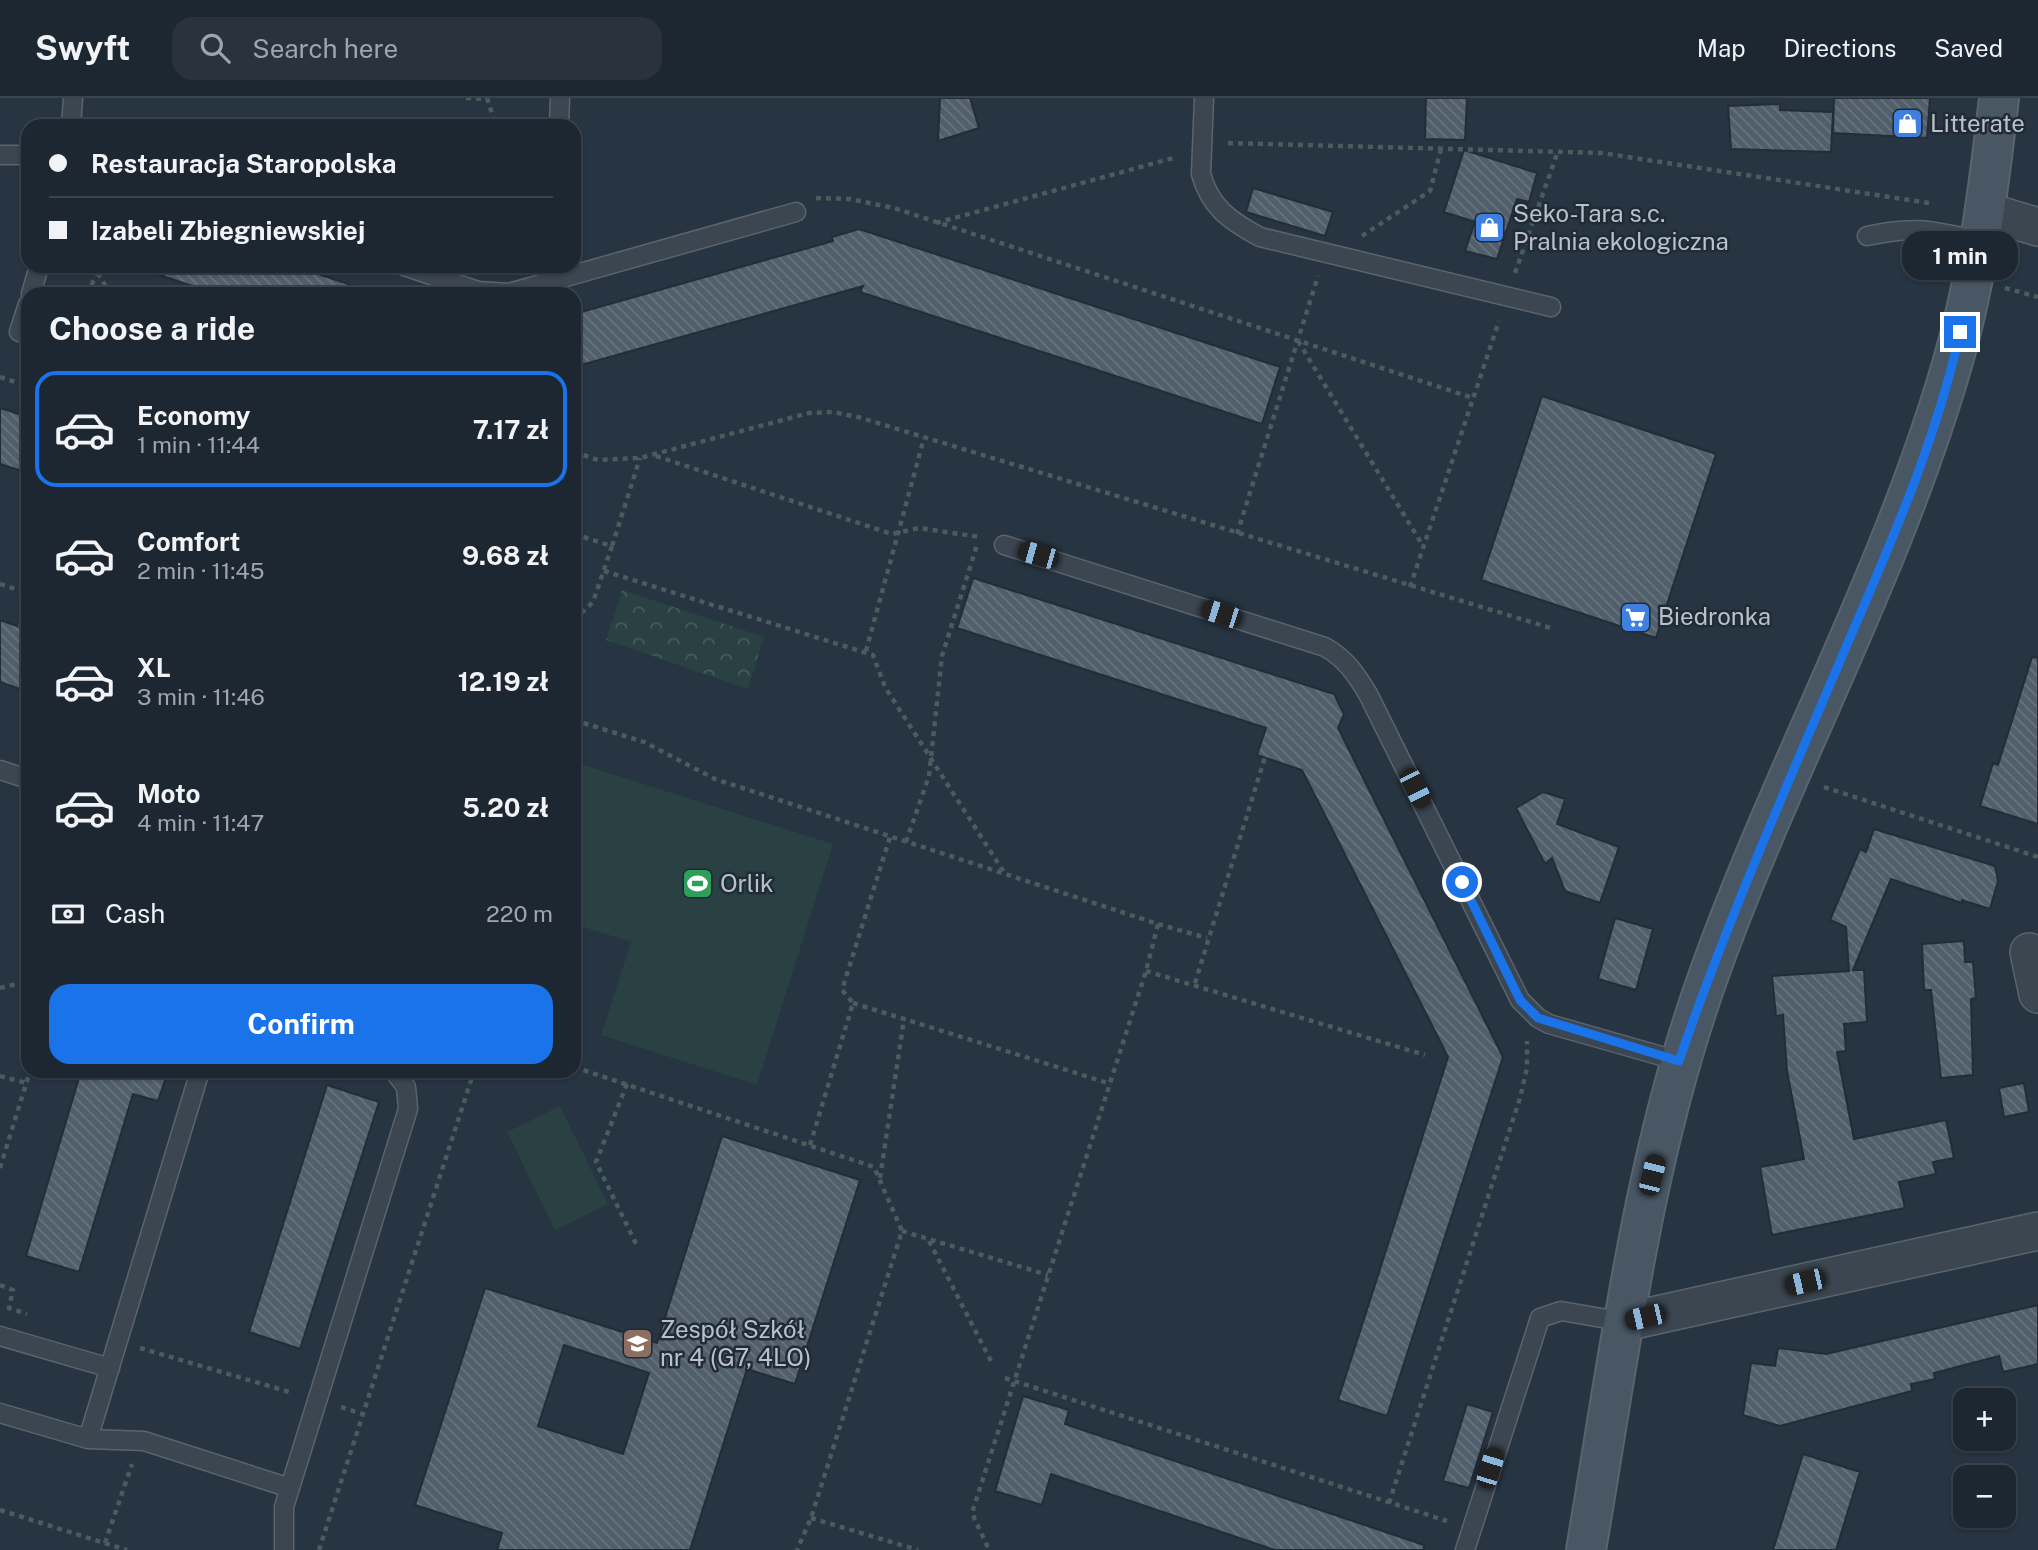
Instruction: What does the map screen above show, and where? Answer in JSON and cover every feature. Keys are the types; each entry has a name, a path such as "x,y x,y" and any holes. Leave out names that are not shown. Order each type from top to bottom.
{"street":[{"path":"1586,1550 1646,1198 1679,1061 1713,963 1876,576 1927,444 1954,358 1982,226 1998,98"},
{"path":"1982,226 2038,227"},
{"path":"2029,952 2038,994"},
{"path":"1625,1322 2038,1231"}],"lane":[{"path":"72,119 73,98"},
{"path":"559,119 560,98"},
{"path":"1204,98 1201,174 1207,194 1229,220 1260,237 1552,307"},
{"path":"0,155 21,155"},
{"path":"581,267 796,212"},
{"path":"1867,236 1901,228 1982,226"},
{"path":"426,273 470,287"},
{"path":"523,287 553,274"},
{"path":"19,332 21,326"},
{"path":"1004,545 1325,647 1339,655 1354,671 1368,694 1520,1000 1549,1024 1679,1061"},
{"path":"0,770 21,777"},
{"path":"88,1440 198,1078"},
{"path":"284,1550 284,1507 408,1109 406,1087 399,1078"},
{"path":"1465,1550 1539,1318 1561,1311 1625,1322"},
{"path":"0,1336 110,1368"},
{"path":"0,1413 88,1440 140,1440 290,1488"}],"path":[{"path":"466,98 486,98 494,119"},
{"path":"936,223 1202,146 1616,154 1932,203"},
{"path":"1237,534 1297,341 1330,253 1430,191 1441,149"},
{"path":"1410,587 1558,151"},
{"path":"796,212 793,201 850,199 894,208 1473,398"},
{"path":"1297,341 1424,546"},
{"path":"0,377 21,384"},
{"path":"581,454 598,460 655,456 809,413 833,412 858,417 1554,629"},
{"path":"866,651 924,438"},
{"path":"655,456 892,534 919,528 979,537 1004,545"},
{"path":"581,613 593,602 640,458"},
{"path":"581,536 612,546"},
{"path":"906,842 929,776 942,656 979,537"},
{"path":"604,571 866,651 877,660 886,687 1005,874"},
{"path":"0,584 21,591"},
{"path":"581,722 644,742 715,779 1207,938"},
{"path":"1195,983 1265,757"},
{"path":"1792,776 2038,857"},
{"path":"890,837 842,990 853,1003 1111,1084"},
{"path":"989,1550 972,1513 1111,1084 1158,924"},
{"path":"1146,971 1195,983 1425,1055"},
{"path":"0,988 21,983"},
{"path":"810,1145 853,1003"},
{"path":"1389,1503 1520,1098 1527,1068 1528,1009"},
{"path":"880,1179 904,1019"},
{"path":"581,1069 874,1167 880,1179 902,1231 811,1518 797,1550"},
{"path":"0,1076 26,1083"},
{"path":"0,1168 28,1078"},
{"path":"319,1550 472,1078"},
{"path":"627,1084 596,1163 638,1248"},
{"path":"902,1231 1048,1275"},
{"path":"928,1240 993,1365"},
{"path":"0,1285 13,1290 9,1308 40,1318"},
{"path":"118,1341 363,1414"},
{"path":"1005,1378 1472,1529"},
{"path":"104,1543 140,1440"},
{"path":"0,1510 127,1550"},
{"path":"811,1518 918,1550"}],"green space":[{"path":"622,590 764,637 748,689 606,640"},
{"name":"Orlik","path":"581,764 833,844 757,1085 601,1035 631,942 581,926"},
{"path":"560,1106 608,1204 555,1230 507,1132"}],"building":[{"path":"940,98 970,98 979,128 938,141"},
{"path":"1426,98 1467,98 1465,140 1425,139"},
{"path":"1834,98 1930,98 1927,138 1833,133"},
{"path":"1780,104 1780,110 1833,112 1831,152 1731,149 1728,106"},
{"path":"1464,150 1537,173 1529,202 1517,199 1497,259 1465,251 1475,222 1444,212"},
{"path":"1253,188 1333,212 1325,236 1246,212"},
{"path":"859,229 1280,367 1262,424 860,292 863,286 581,365 581,312 833,241 832,237"},
{"path":"154,273 315,273 357,287 195,287"},
{"path":"1542,396 1716,454 1656,638 1481,580"},
{"path":"0,408 21,415 21,471 0,464"},
{"path":"973,578 1334,694 1344,714 1338,728 1503,1057 1387,1416 1338,1400 1448,1057 1302,770 1257,755 1266,728 957,628"},
{"path":"0,620 21,628 21,690 0,682"},
{"path":"2032,657 2038,658 2038,824 1980,806 1993,763 1998,765"},
{"path":"1543,792 1565,799 1557,824 1619,847 1600,903 1565,891 1552,858 1545,864 1516,808"},
{"path":"1874,829 1995,866 1998,881 1990,909 1962,900 1962,903 1891,879 1853,970 1864,970 1867,1022 1844,1024 1846,1051 1837,1052 1854,1139 1946,1120 1954,1158 1933,1162 1936,1174 1899,1182 1905,1208 1772,1235 1760,1167 1804,1159 1787,1071 1783,1015 1776,1016 1772,976 1849,971 1846,927 1830,920 1860,849 1866,852"},
{"path":"1615,918 1653,929 1636,990 1598,979"},
{"path":"1964,941 1965,962 1973,962 1976,998 1971,999 1973,1075 1941,1078 1931,990 1924,990 1922,944"},
{"path":"79,1078 166,1078 158,1101 133,1094 79,1272 26,1256"},
{"path":"2024,1083 2029,1112 2004,1117 1999,1088"},
{"path":"327,1085 379,1102 300,1349 249,1332"},
{"name":"Zespół Szkół nr 4 (G7, 4LO)","path":"722,1136 860,1180 795,1384 747,1369 690,1550 497,1550 502,1533 415,1505 485,1288 657,1343","holes":["564,1345 649,1373 623,1454 538,1426"]},
{"path":"2038,1305 2038,1364 2003,1372 1999,1356 1934,1373 1935,1379 1911,1384 1912,1391 1780,1426 1743,1415 1751,1363 1775,1366 1778,1348 1826,1354"},
{"path":"1023,1396 1069,1410 1065,1424 1424,1545 1424,1550 1275,1550 1051,1474 1042,1505 995,1491"},
{"path":"1467,1404 1493,1412 1469,1488 1443,1481"},
{"path":"1803,1454 1860,1472 1836,1550 1773,1550"}],"place":[{"name":"Litterate","path":"1907,124"},
{"name":"Seko-Tara s.c. Pralnia ekologiczna","path":"1490,228"},
{"name":"Biedronka","path":"1635,617"},
{"name":"Orlik","path":"697,884"},
{"name":"Zespół Szkół nr 4 (G7, 4LO)","path":"637,1344"}],"route":[{"path":"1462,882 1520,1000 1538,1018 1549,1024 1679,1061 1740,895 1876,576 1927,444 1960,332"}]}
